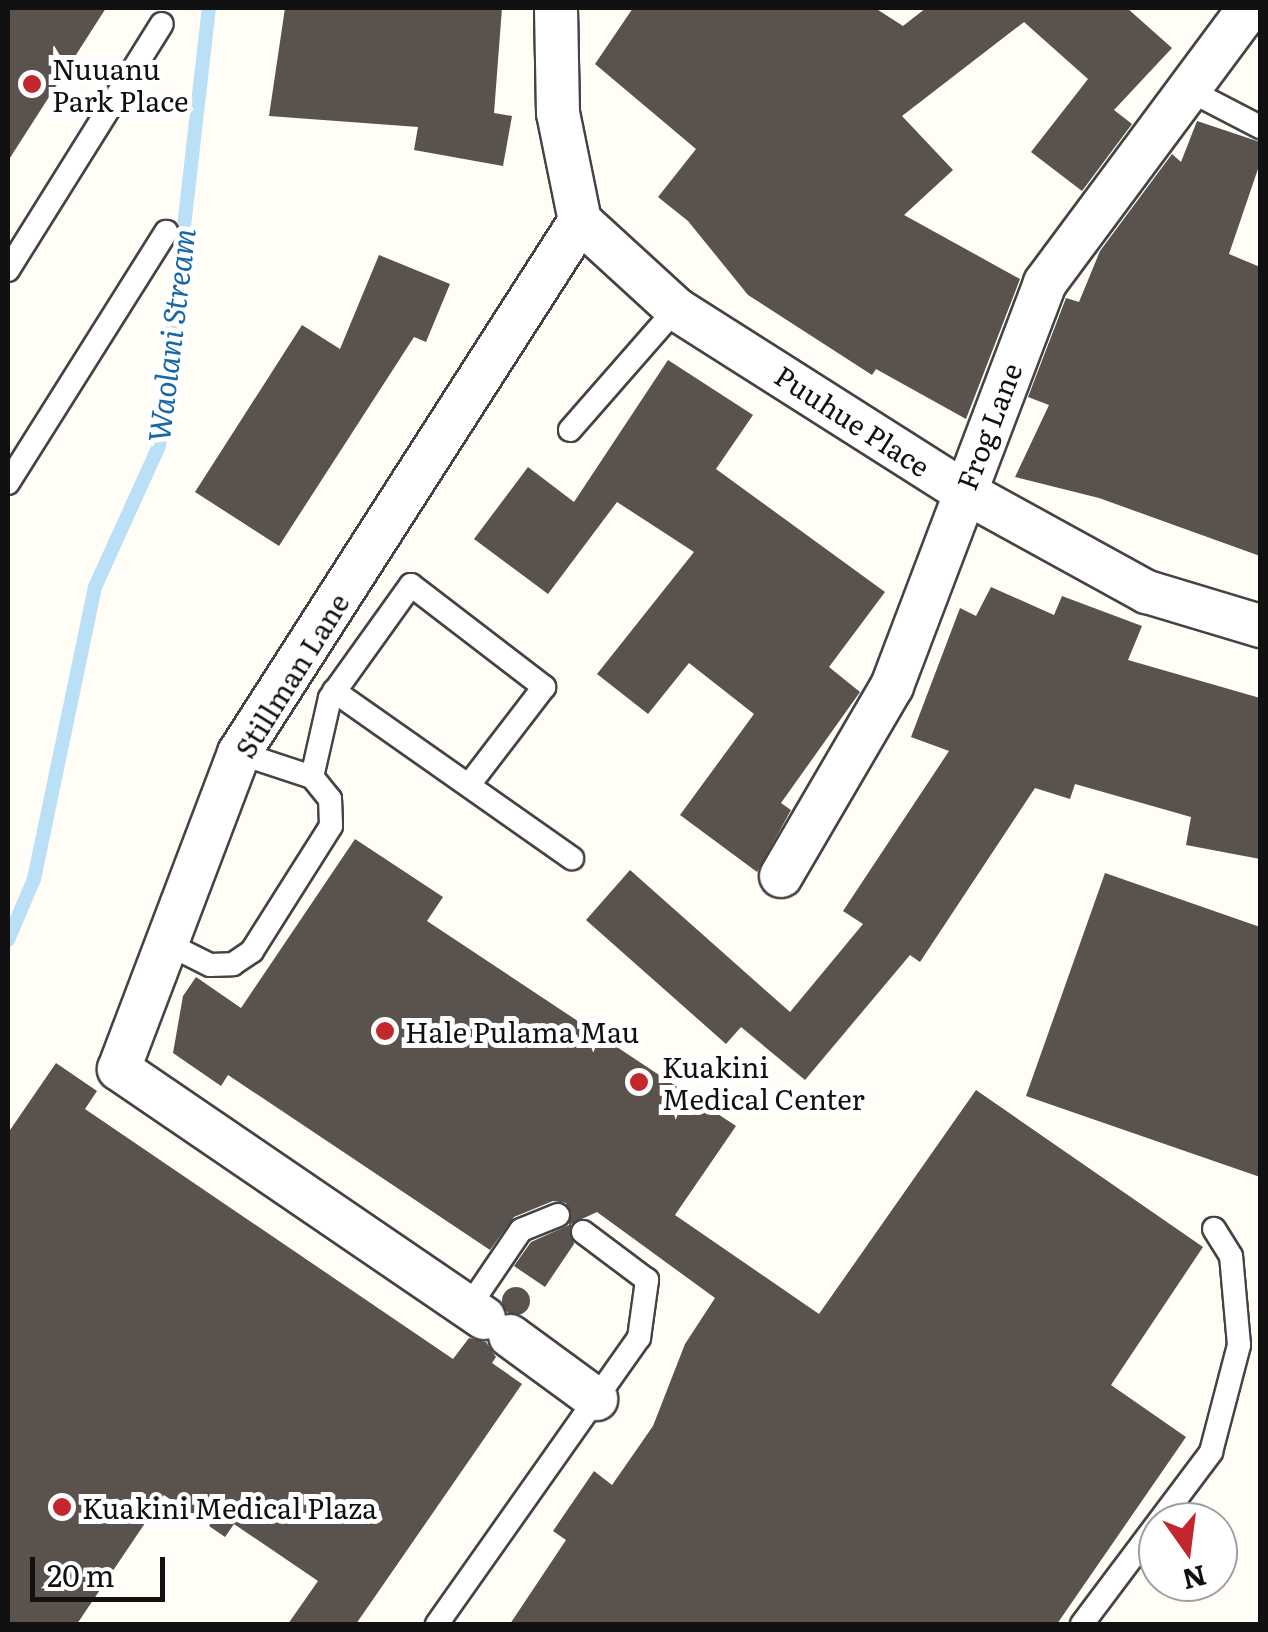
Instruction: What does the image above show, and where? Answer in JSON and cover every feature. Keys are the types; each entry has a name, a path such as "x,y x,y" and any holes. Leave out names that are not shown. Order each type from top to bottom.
{"street":[{"path":"556,8 558,113 580,221"},
{"name":"Frog Lane","path":"782,876 892,686 1044,283 1184,88 1249,8"},
{"name":"Puuhue Place","path":"580,221 676,309 963,490 1147,592 1260,626"},
{"name":"Stillman Lane","path":"580,221 239,753 164,942 119,1069 596,1400"}],"lane":[{"path":"8,270 162,24"},
{"path":"1184,88 1260,127"},
{"path":"8,483 166,232"},
{"path":"570,430 676,309"},
{"path":"312,777 315,741 334,691 411,584 544,686 471,782"},
{"path":"334,691 471,782 572,858"},
{"path":"164,942 210,965 234,964 252,951 331,826 330,799 312,777 239,753"},
{"path":"487,1321 521,1230 558,1215"},
{"path":"1082,1624 1212,1452 1239,1345 1231,1256 1214,1229"},
{"path":"436,1624 639,1338 648,1280 583,1232"}],"building":[{"name":"Nuuanu Park Place","path":"8,8 106,8 8,161"},
{"path":"285,8 502,8 494,113 512,116 503,166 414,150 418,127 269,116"},
{"path":"633,8 875,8 903,26 926,8 1127,8 1172,48 1114,110 1132,124 1082,191 1031,152 1088,79 1024,22 902,116 953,170 904,215 1020,279 966,419 876,369 872,375 748,295 688,221 658,197 696,149 595,64"},
{"path":"1197,121 1260,142 1260,163 1229,254 1260,267 1260,556 1099,498 1015,477 1049,405 1028,397 1066,298 1079,302 1100,251 1172,154 1181,162"},
{"path":"379,255 450,284 426,342 414,337 279,546 195,492 302,325 340,349"},
{"path":"668,360 753,415 716,469 885,592 829,667 860,692 781,803 791,810 757,872 680,815 754,714 689,663 648,714 597,674 694,552 617,502 548,594 474,539 528,467 574,502"},
{"path":"991,587 1054,615 1062,596 1142,626 1128,660 1260,698 1260,859 1186,845 1191,817 1075,784 1070,799 1035,788 920,962 910,955 805,1080 741,1027 726,1044 586,920 630,870 790,1012 863,924 843,911 949,751 911,737 960,608 976,616"},
{"path":"355,839 443,897 427,921 736,1126 675,1215 819,1314 976,1090 1203,1247 1111,1385 1186,1437 1057,1624 510,1624 566,1540 553,1531 594,1471 612,1485 653,1426 685,1344 715,1298 597,1212 571,1224 574,1244 545,1287 514,1266 531,1242 569,1225 566,1203 553,1201 514,1217 490,1250 228,1075 221,1086 173,1053 183,996 196,977 241,1008"},
{"path":"1105,873 1260,927 1260,1177 1026,1096"},
{"path":"56,1063 97,1091 85,1109 453,1359 469,1338 486,1342 496,1357 492,1363 522,1384 356,1624 288,1624 318,1581 234,1524 225,1537 164,1495 77,1624 8,1624 8,1133"},
{"path":"516,1287 526,1291 530,1301 526,1311 516,1315 506,1311 502,1301 506,1291"}],"waterway":[{"name":"Waolani Stream","path":"8,940 34,879 95,587 159,446 209,8"}],"place":[{"name":"Nuuanu Park Place","path":"32,84"},
{"name":"Hale Pulama Mau","path":"385,1031"},
{"name":"Kuakini Medical Center","path":"639,1082"},
{"name":"Kuakini Medical Plaza","path":"62,1507"}]}
